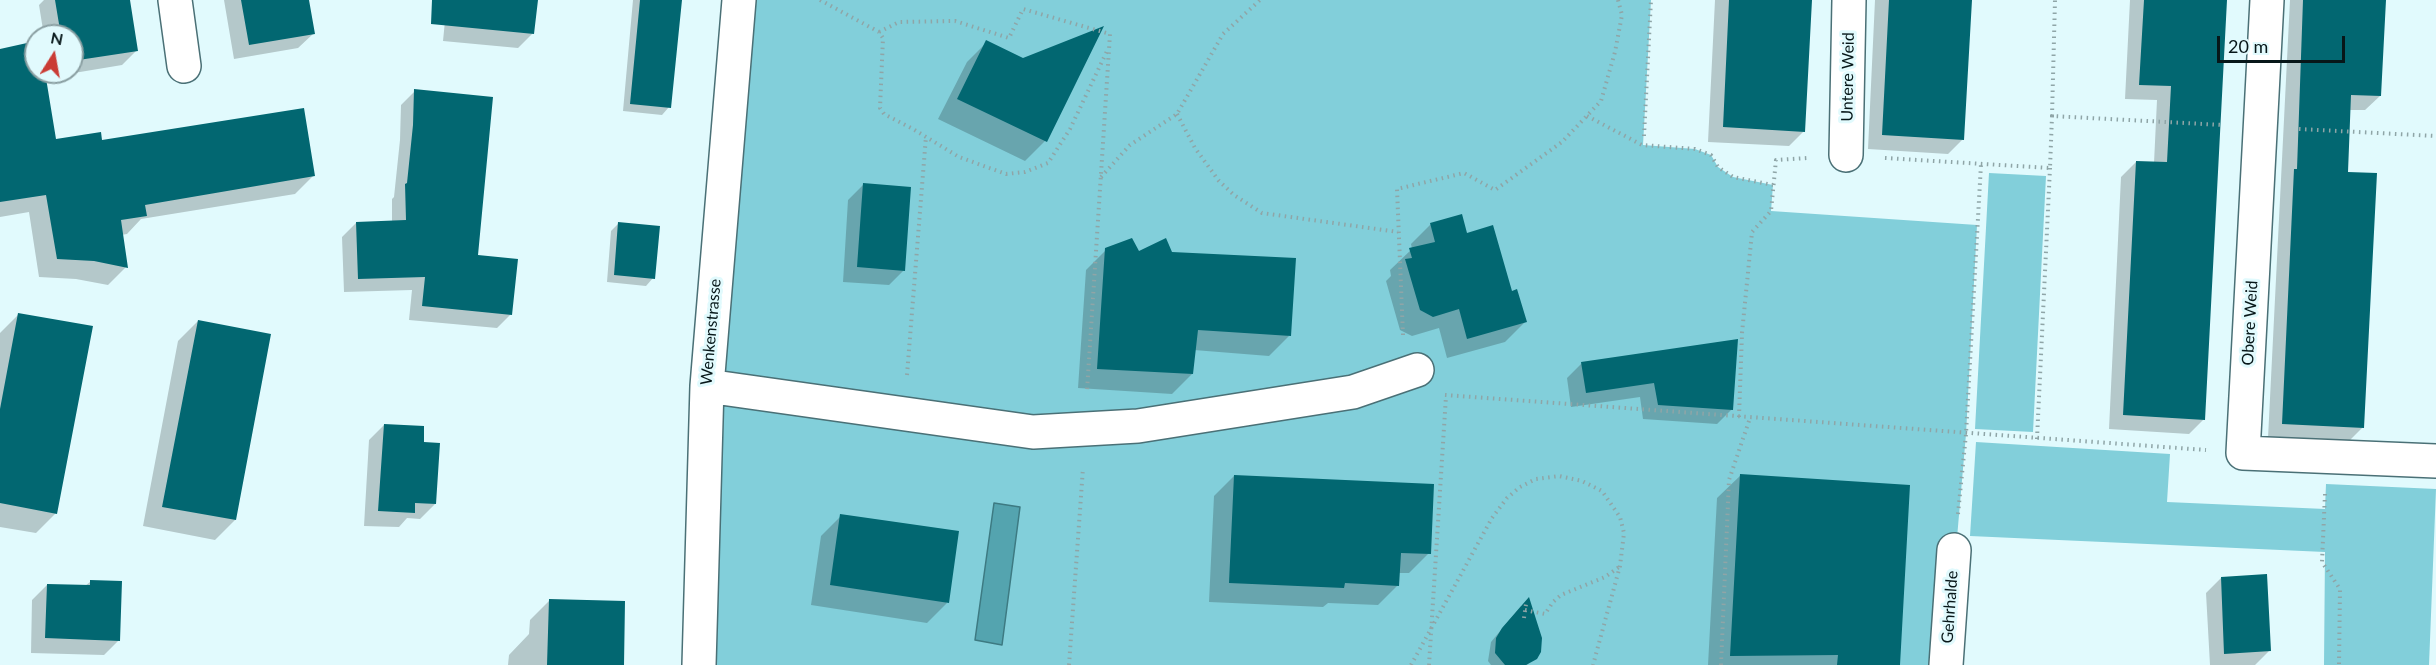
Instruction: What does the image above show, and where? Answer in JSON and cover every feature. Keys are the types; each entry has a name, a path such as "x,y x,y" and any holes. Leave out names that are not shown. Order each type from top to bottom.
{"street":[{"path":"175,0 184,66"},
{"name":"Wenkenstrasse","path":"699,665 707,386 739,0"},
{"name":"Untere Weid","path":"1846,155 1849,0"},
{"name":"Obere Weid","path":"2243,453 2266,0"},
{"path":"707,386 1033,432 1138,426 1353,392 1411,372"},
{"path":"2243,453 2436,461"},
{"name":"Gehrhalde","path":"1946,665 1954,550"}],"path":[{"path":"820,0 879,32 883,38 881,111 884,114 926,136 959,157 1006,174 1025,172 1048,163 1070,129 1109,47"},
{"path":"1100,177 1130,145 1177,114 1223,34 1260,0"},
{"path":"1618,0 1622,15 1616,52 1601,101 1562,142 1496,190 1464,173 1397,189 1398,232 1411,372 1409,393 2243,453"},
{"path":"1644,136 1651,0"},
{"path":"2037,439 2050,168 2055,0"},
{"path":"879,32 898,22 955,21 1009,38 1023,9 1110,34 1070,665"},
{"path":"1177,114 1195,148 1219,181 1234,195 1262,213 1398,232"},
{"path":"1587,116 1642,145 1695,148 1711,154 1718,167 1733,177 1773,185"},
{"path":"2052,116 2436,136"},
{"path":"903,413 926,136"},
{"path":"1738,417 1742,333 1752,232 1771,211 1776,160 1846,155 2050,168"},
{"path":"1954,550 1966,434 1981,164"},
{"path":"1429,665 1446,395"},
{"path":"1721,665 1729,480 1750,418"},
{"path":"1411,665 1492,518 1507,498 1520,487 1536,479 1558,476 1582,481 1602,491 1620,517 1622,525 1623,551 1620,566 1593,665"},
{"path":"2325,520 2322,562 2340,589 2339,665"},
{"path":"1525,610 1545,614 1561,595 1605,577 1620,566"},
{"path":"1524,618 1526,604"}],"shaded area":[{"path":"739,0 1651,0 1643,145 1695,149 1711,155 1718,167 1733,177 1773,185 1771,211 1977,225 1966,434 1946,665 699,665"},
{"path":"1989,173 2046,176 2033,432 1975,429"},
{"path":"1976,442 2170,454 2167,502 2325,509 2326,484 2436,489 2429,665 2324,665 2325,552 1970,536"},
{"path":"994,503 1020,507 1002,645 975,640"}],"building":[{"path":"55,0 130,0 138,51 84,59 84,24 59,24"},
{"path":"241,0 309,0 315,34 249,45"},
{"path":"432,0 538,0 534,34 431,24"},
{"path":"640,0 682,0 671,108 630,104"},
{"path":"1729,0 1812,0 1805,132 1723,127"},
{"path":"1889,0 1972,0 1964,140 1882,135"},
{"path":"2144,0 2227,0 2205,420 2123,415 2136,161 2167,162 2171,86 2139,85"},
{"path":"2303,0 2386,0 2381,96 2351,95 2348,172 2377,173 2364,428 2282,424 2294,169 2297,169"},
{"path":"1104,26 1047,142 957,99 986,40 1023,58"},
{"path":"24,44 24,84 47,84 56,139 101,132 102,140 304,108 315,176 145,205 147,216 121,220 128,268 94,261 57,259 46,195 0,202 0,49"},
{"path":"414,89 493,97 478,255 518,259 512,315 422,306 425,277 358,279 356,222 406,220 405,184 407,183 413,125"},
{"path":"863,183 911,187 905,271 857,267"},
{"path":"1462,214 1467,233 1493,225 1512,291 1517,289 1527,322 1467,339 1459,309 1433,317 1420,310 1405,259 1412,258 1409,248 1435,242 1430,223"},
{"path":"618,222 660,226 655,279 614,275"},
{"path":"1132,238 1139,251 1166,238 1172,252 1296,258 1291,336 1198,330 1193,374 1097,369 1105,248"},
{"path":"18,313 93,326 57,514 0,503 0,409"},
{"path":"198,320 271,334 236,520 162,507"},
{"path":"1738,339 1733,410 1658,405 1654,383 1586,393 1581,362"},
{"path":"384,424 424,426 424,442 440,443 436,504 415,503 415,513 378,511"},
{"path":"1740,474 1910,485 1900,665 1837,665 1838,655 1730,656"},
{"path":"1234,475 1434,484 1431,554 1401,553 1399,586 1345,583 1344,588 1229,583"},
{"path":"840,514 959,531 949,603 830,585"},
{"path":"2267,574 2271,651 2224,654 2221,577"},
{"path":"90,580 122,581 120,641 45,638 47,584 90,585"},
{"path":"1529,597 1542,638 1541,652 1537,659 1526,665 1505,665 1495,653 1496,638"},
{"path":"549,599 625,601 624,665 547,665"}]}
